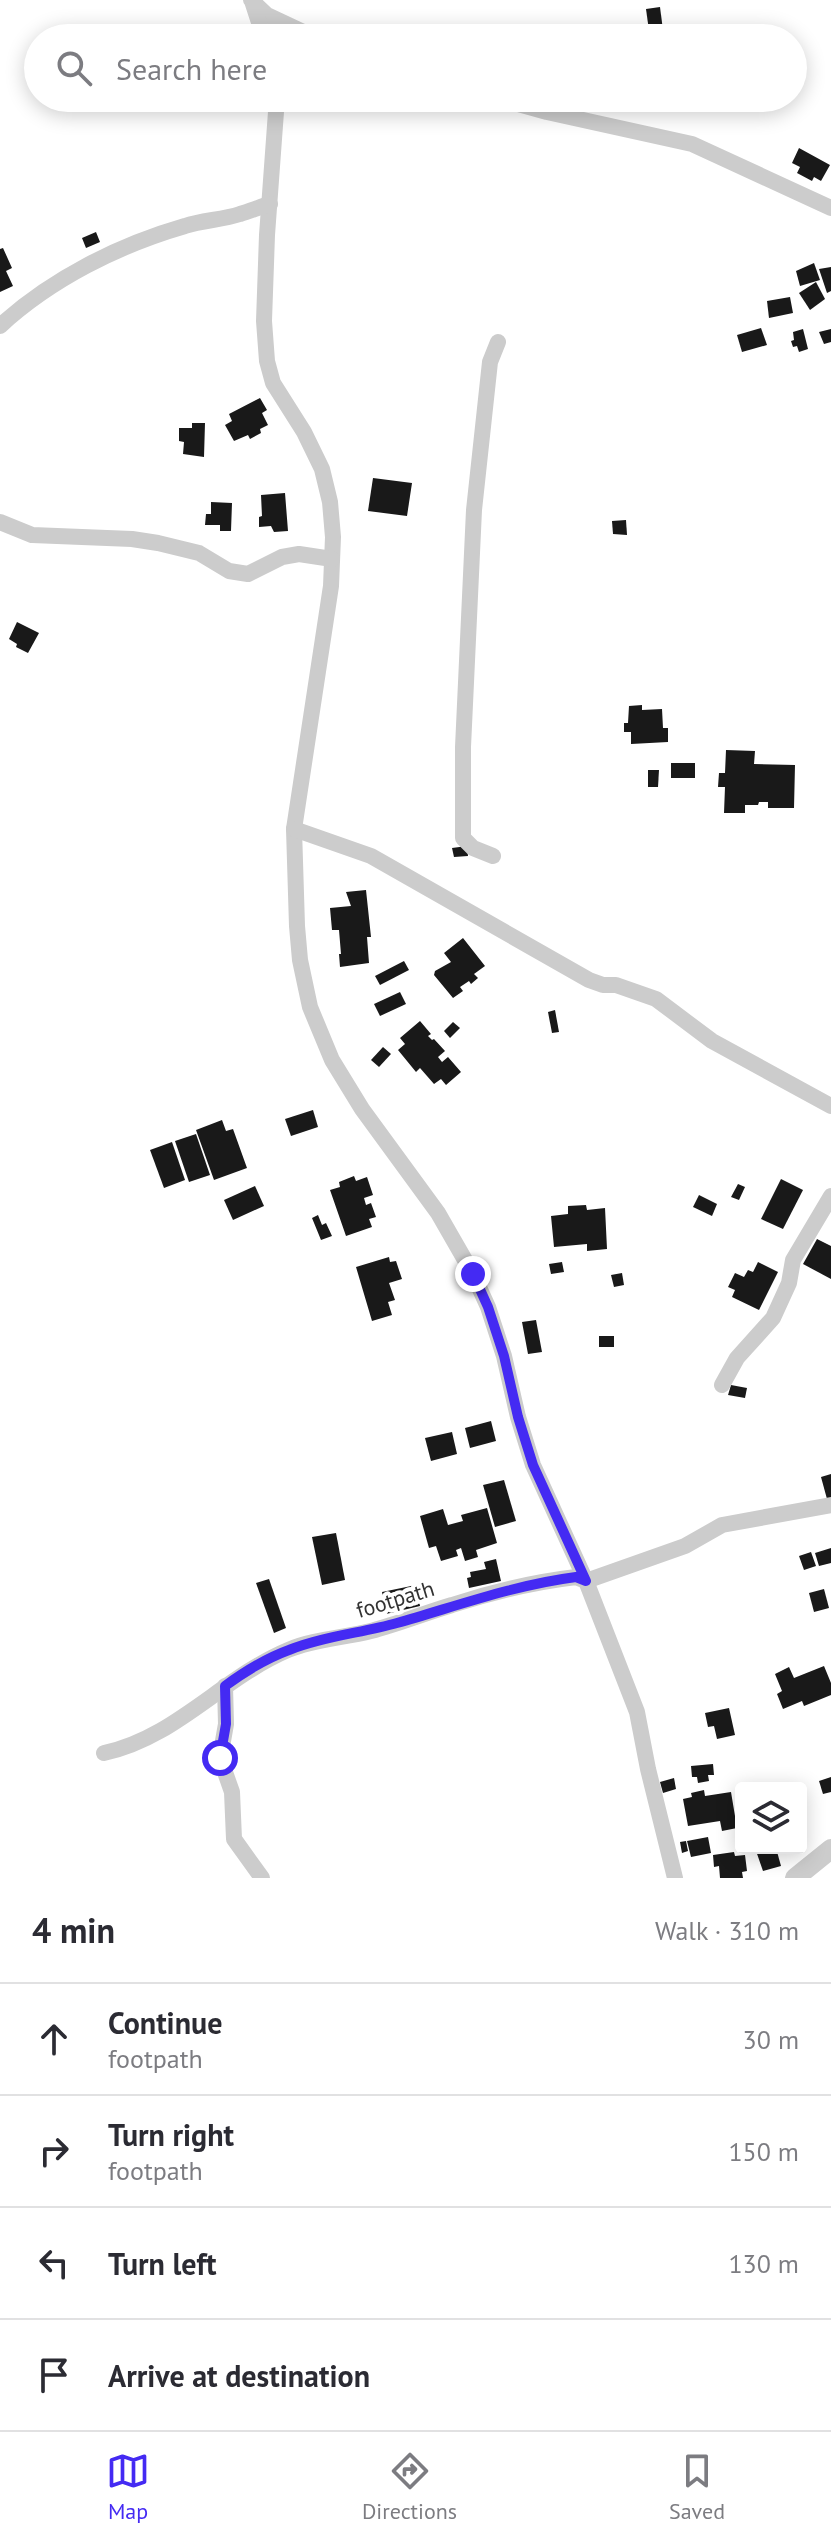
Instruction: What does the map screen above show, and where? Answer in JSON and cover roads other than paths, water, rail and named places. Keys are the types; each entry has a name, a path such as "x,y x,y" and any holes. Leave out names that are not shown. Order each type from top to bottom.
{"street":[{"path":"252,2 259,24"},
{"path":"252,2 286,24"},
{"path":"276,112 264,321 267,361 273,383 322,469 332,518 331,586 294,829 300,960 310,1007 332,1060 362,1109 438,1213 488,1307 533,1465 586,1581 637,1712 675,1878"},
{"path":"547,112 692,144 831,208"},
{"path":"0,326 56,284 102,258 166,232 270,204"},
{"path":"493,856 473,848 463,838 463,747 474,510 490,362 498,342"},
{"path":"0,522 23,533 45,537 132,539 158,543 199,553 229,571 248,574 282,557 299,554 332,559"},
{"path":"294,829 371,856 589,980 616,985 656,999 712,1041 831,1106"},
{"path":"722,1385 737,1358 773,1318 789,1283 793,1260 831,1196"},
{"name":"footpath","path":"104,1753 118,1750 179,1722 240,1675 288,1650 370,1631 523,1586 576,1577 586,1581 685,1546 722,1525 831,1505"},
{"path":"225,1686 226,1724 220,1758 232,1792 234,1839 262,1878"},
{"path":"795,1878 831,1849"}]}
